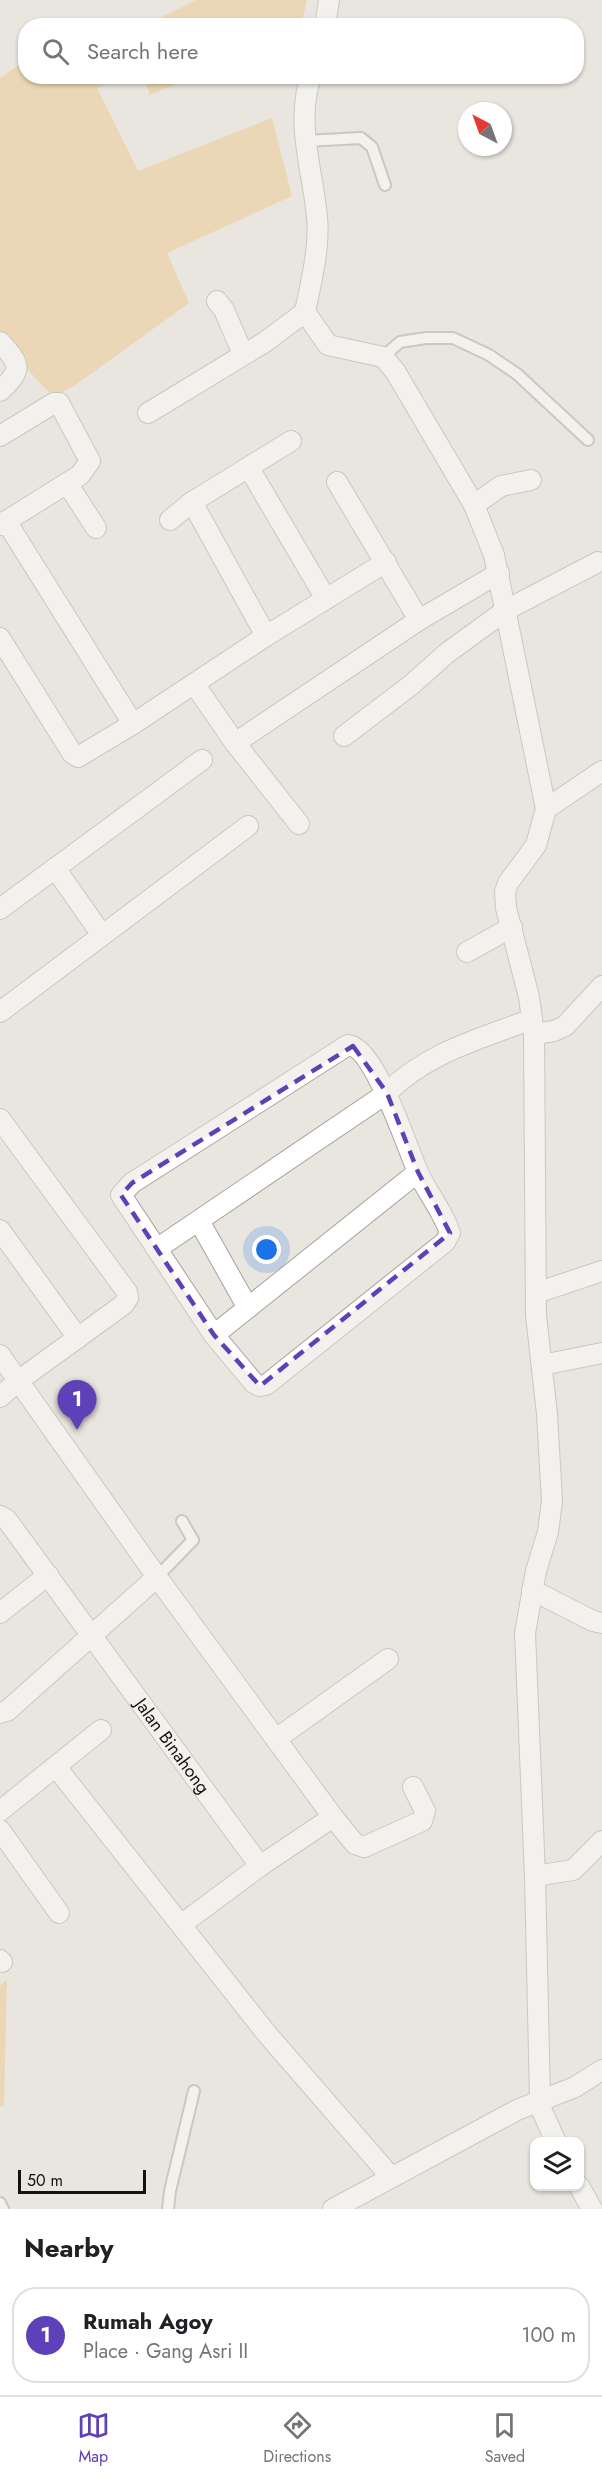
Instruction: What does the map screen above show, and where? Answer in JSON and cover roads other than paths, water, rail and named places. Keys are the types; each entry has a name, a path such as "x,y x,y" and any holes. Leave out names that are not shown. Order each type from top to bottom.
{"street":[{"path":"326,18 329,0"},
{"path":"148,412 265,342 305,312 318,240 317,217 305,141 304,105 308,84"},
{"path":"217,301 224,310 243,354"},
{"path":"305,312 328,345 383,357 396,371 474,505 486,532 499,573 546,809 532,852 506,887 506,908 533,1026 536,1293 551,1463 552,1501 548,1532 532,1590 525,1633 540,2100 542,2111 554,2137"},
{"path":"0,342 15,358 18,367 15,376 0,391"},
{"path":"0,436 54,403 59,403 90,461 85,471 3,523 133,724"},
{"path":"170,520 192,502 291,441"},
{"path":"249,468 326,599"},
{"path":"474,505 501,486 531,480"},
{"path":"337,482 419,620"},
{"path":"67,483 96,528"},
{"path":"192,502 266,636"},
{"path":"0,638 72,753 78,757 386,562"},
{"path":"344,736 411,685 447,653 506,610 598,562"},
{"path":"235,743 419,620 499,573"},
{"path":"195,685 235,743 299,824"},
{"path":"0,909 202,760"},
{"path":"546,809 602,771"},
{"path":"0,1012 248,826"},
{"path":"55,868 102,935"},
{"path":"467,952 512,927"},
{"path":"158,1248 387,1094 411,1070 436,1056 533,1026 554,1031 566,1026 602,986"},
{"path":"348,1045 359,1050 387,1094 418,1172 450,1233 445,1242 263,1386 254,1383 214,1335 158,1248 121,1198 122,1191 348,1045"},
{"path":"0,1119 127,1292 128,1299 0,1397"},
{"path":"214,1335 418,1172"},
{"path":"199,1221 248,1308"},
{"path":"0,1230 78,1338"},
{"path":"536,1293 602,1271"},
{"path":"542,1365 602,1353"},
{"path":"0,1355 157,1577 355,1844 364,1847 422,1821 425,1811 413,1787"},
{"name":"Jalan Binahong","path":"3,1518 48,1575 257,1863"},
{"path":"0,1613 48,1575"},
{"path":"0,1713 11,1707 157,1577"},
{"path":"532,1590 593,1621 602,1623"},
{"path":"276,1739 388,1659"},
{"path":"0,1811 101,1730"},
{"path":"56,1767 267,2034 391,2178"},
{"path":"182,1924 257,1863 333,1817"},
{"path":"0,1830 59,1913"},
{"path":"534,1876 573,1870 602,1841"},
{"path":"338,2208 540,2100 575,2087 602,2070"},
{"path":"581,2191 591,2209"}],"lane":[{"path":"305,141 361,138 372,147 385,185"},
{"path":"383,357 400,342 426,338 453,338 489,355 517,374 588,440"},
{"path":"157,1577 193,1540 182,1521"},
{"path":"168,2209 170,2191 194,2091"},
{"path":"0,2203 3,2209"}],"place":[{"name":"Rumah Agoy","path":"77,1430"}]}
